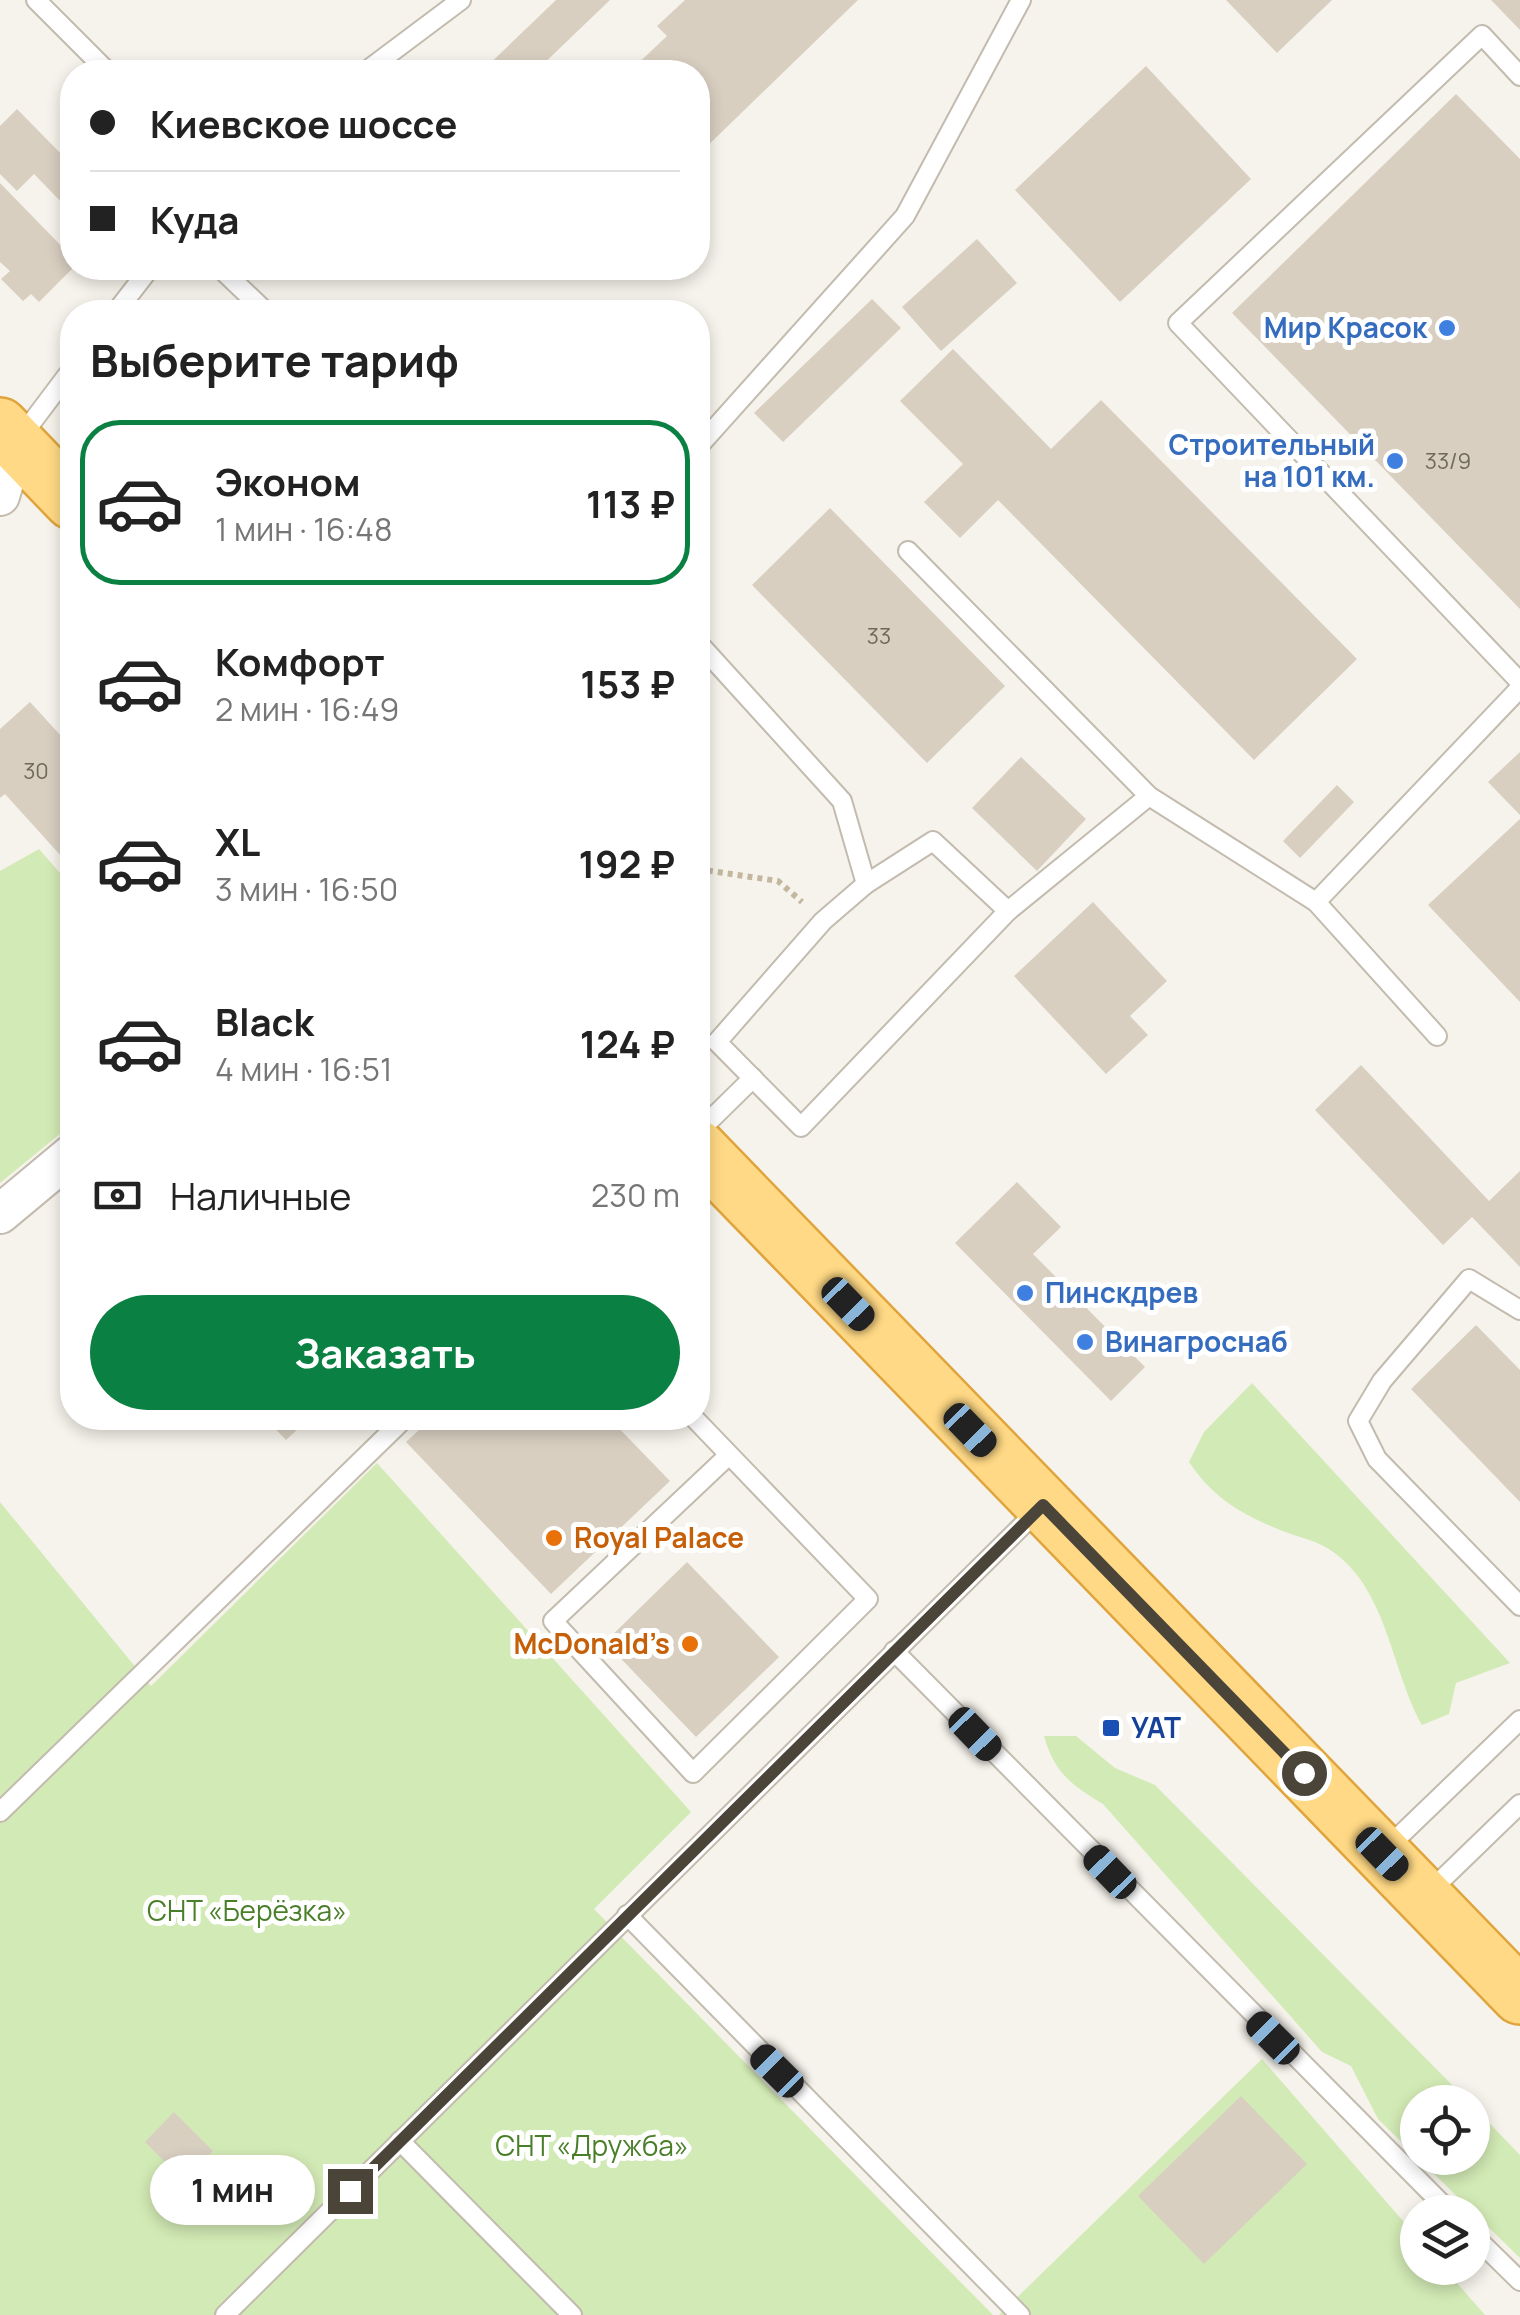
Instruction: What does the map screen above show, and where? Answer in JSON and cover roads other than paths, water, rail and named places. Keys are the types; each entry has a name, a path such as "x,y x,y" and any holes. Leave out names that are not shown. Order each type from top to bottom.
{"highway":[{"path":"8,434 60,488"},
{"path":"710,1160 1520,1996"}],"street":[{"path":"0,496 8,434"},
{"path":"0,1214 60,1164"}],"lane":[{"path":"36,0 96,60"},
{"path":"381,60 461,0"},
{"path":"710,434 905,216 1021,0"},
{"path":"1316,902 1520,685 1178,322 1482,34 1520,76"},
{"path":"125,300 141,280"},
{"path":"233,280 253,300"},
{"path":"8,434 60,381"},
{"path":"908,551 1148,796 1316,902 1437,1036"},
{"path":"710,656 842,801 866,884"},
{"path":"1008,910 932,841 866,884 823,920 717,1042 801,1127 1008,910 1148,796"},
{"path":"710,1120 753,1078"},
{"path":"1520,1310 1469,1279 1382,1381 1358,1422 1377,1460 1520,1606"},
{"path":"0,1812 393,1430"},
{"path":"705,1430 868,1599 692,1773 553,1621 729,1455"},
{"path":"225,2315 1043,1505"},
{"path":"894,1651 1433,2195"},
{"path":"1382,1854 1520,1720"},
{"path":"1424,1897 1520,1804"},
{"path":"627,1915 1020,2315"},
{"path":"400,2141 572,2315"},
{"path":"1490,2252 1520,2281"}],"place":[{"name":"Мир Красок","path":"1447,328"},
{"name":"Строительный на 101 км.","path":"1395,461"},
{"name":"Пинскдрев","path":"1025,1293"},
{"name":"Винагроснаб","path":"1085,1342"},
{"name":"Royal Palace","path":"554,1538"},
{"name":"McDonald’s","path":"690,1644"},
{"name":"УАТ","path":"1111,1728"}],"park label":[{"name":"СНТ «Берёзка»","path":"247,1911"},
{"name":"СНТ «Дружба»","path":"592,2146"}]}
